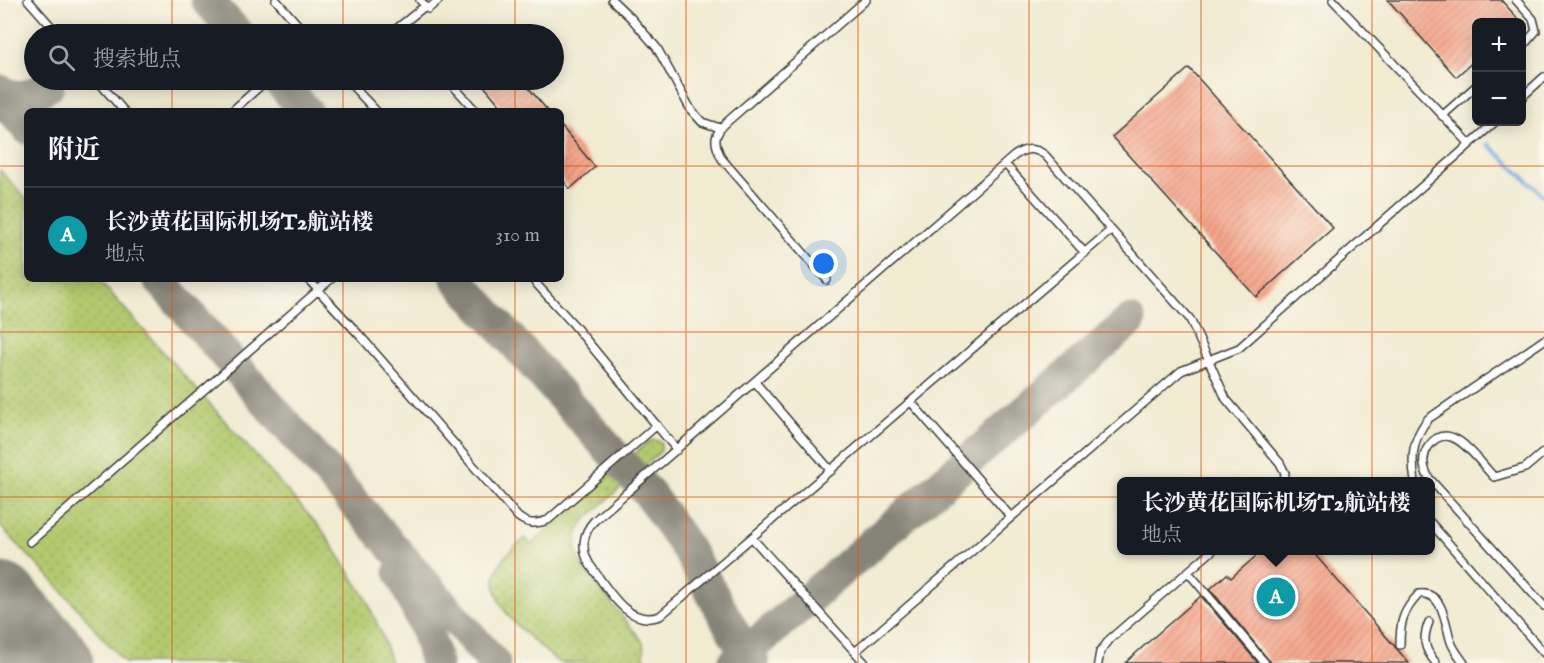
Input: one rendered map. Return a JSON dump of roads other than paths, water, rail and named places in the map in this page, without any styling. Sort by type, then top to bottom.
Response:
[{"type":"lane","points":[[28,0],[49,24]]},
{"type":"lane","points":[[276,0],[297,24]]},
{"type":"lane","points":[[401,24],[423,3],[428,9],[439,0]]},
{"type":"lane","points":[[612,0],[632,18],[657,48],[691,110],[702,122],[720,128]]},
{"type":"lane","points":[[827,280],[722,159],[716,146],[716,136],[720,128],[866,0]]},
{"type":"lane","points":[[1333,0],[1470,144]]},
{"type":"lane","points":[[1516,0],[1535,25],[1536,31],[1526,42]]},
{"type":"lane","points":[[1526,93],[1544,77]]},
{"type":"lane","points":[[106,90],[121,108]]},
{"type":"lane","points":[[235,108],[256,90]]},
{"type":"lane","points":[[356,90],[373,108]]},
{"type":"lane","points":[[457,90],[473,108]]},
{"type":"lane","points":[[1442,116],[1472,90]]},
{"type":"lane","points":[[855,652],[1181,371],[1239,348],[1490,126]]},
{"type":"lane","points":[[1111,230],[660,616],[644,620],[625,609],[585,557],[585,534],[594,521],[1022,151],[1037,150],[1045,155],[1190,319],[1227,399],[1280,463],[1285,477]]},
{"type":"lane","points":[[1005,164],[1085,253]]},
{"type":"lane","points":[[311,282],[524,522],[532,524],[548,520],[657,425]]},
{"type":"lane","points":[[30,542],[327,282]]},
{"type":"lane","points":[[535,282],[574,325],[677,450]]},
{"type":"lane","points":[[1414,477],[1412,461],[1419,431],[1428,419],[1544,340]]},
{"type":"lane","points":[[755,382],[831,471]]},
{"type":"lane","points":[[911,402],[1011,518]]},
{"type":"lane","points":[[1428,477],[1424,468],[1424,458],[1428,447],[1435,440],[1451,436],[1461,441],[1494,477],[1525,468],[1544,452]]},
{"type":"lane","points":[[1435,485],[1544,606]]},
{"type":"lane","points":[[1435,527],[1544,653]]},
{"type":"lane","points":[[752,538],[866,663]]},
{"type":"lane","points":[[1098,663],[1100,652],[1110,639],[1207,555]]},
{"type":"lane","points":[[1188,572],[1265,663]]},
{"type":"lane","points":[[1400,645],[1400,631],[1405,611],[1419,594],[1428,593],[1436,598],[1452,643],[1464,663]]},
{"type":"lane","points":[[1429,622],[1424,633],[1425,647],[1436,663]]},
{"type":"waterway","points":[[1488,144],[1544,196]]},
{"type":"place","name":"长沙黄花国际机场T2航站楼","points":[[1276,597]]}]
